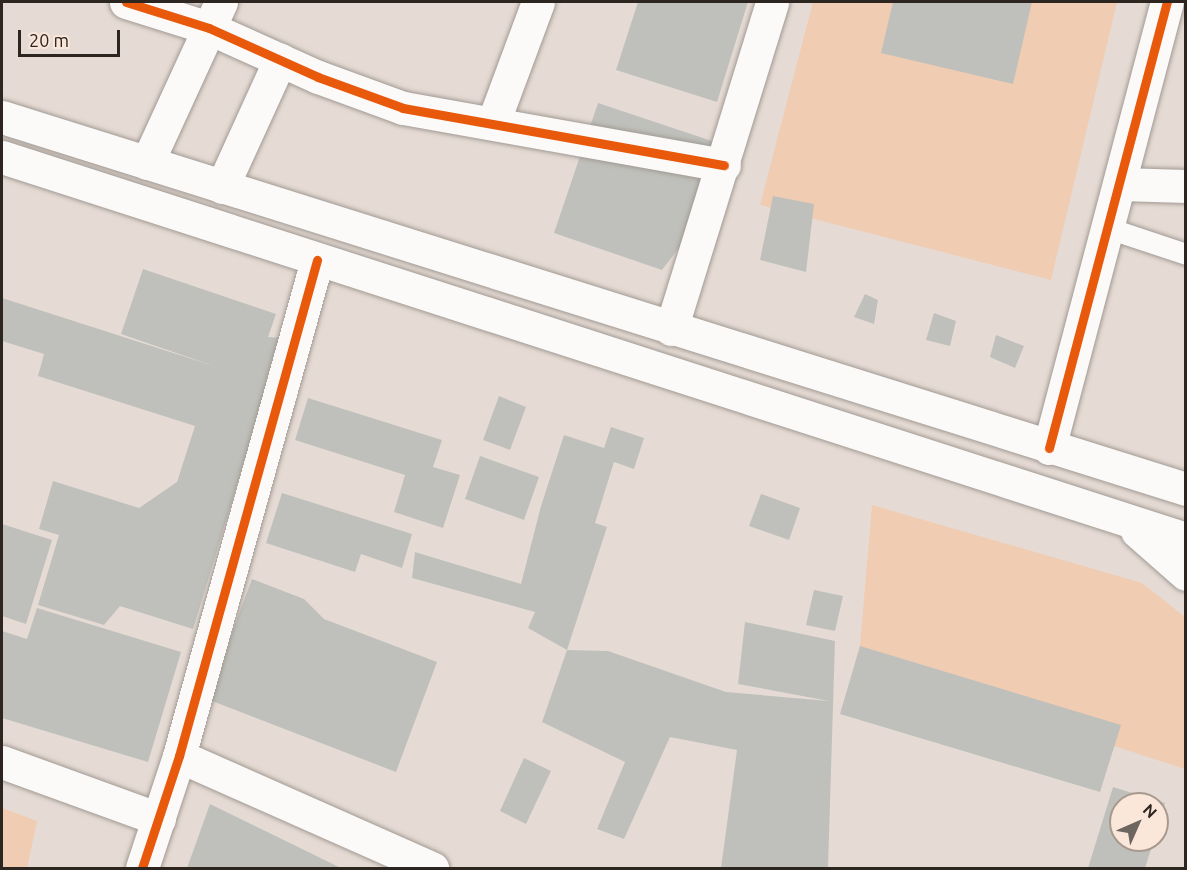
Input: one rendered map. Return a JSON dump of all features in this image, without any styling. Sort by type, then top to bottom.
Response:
[{"type":"street","points":[[126,2],[215,15],[280,60],[359,93],[403,108],[724,165]]},
{"type":"street","points":[[493,123],[538,2]]},
{"type":"street","points":[[671,329],[724,165],[772,2]]},
{"type":"street","points":[[1049,448],[1167,2]]},
{"type":"street","points":[[147,163],[215,15]]},
{"type":"street","points":[[222,187],[280,60]]},
{"type":"street","points":[[2,117],[1185,489]]},
{"type":"street","points":[[2,157],[1185,539]]},
{"type":"street","points":[[1120,184],[1185,186]]},
{"type":"street","points":[[142,868],[179,756],[317,260]]},
{"type":"street","points":[[1124,520],[1185,574]]},
{"type":"street","points":[[179,756],[432,868]]},
{"type":"street","points":[[2,762],[159,819]]},
{"type":"lane","points":[[1108,228],[1185,254]]},
{"type":"shaded area","points":[[813,2],[1117,2],[1051,280],[760,205]]},
{"type":"shaded area","points":[[872,505],[1142,583],[1185,617],[1185,769],[855,662],[860,646]]},
{"type":"shaded area","points":[[2,808],[37,821],[27,868],[2,868]]},
{"type":"building","points":[[638,2],[748,2],[717,102],[616,70]]},
{"type":"building","points":[[893,2],[1032,2],[1013,84],[881,53]]},
{"type":"building","points":[[598,103],[715,142],[681,245],[662,270],[554,233]]},
{"type":"building","points":[[773,196],[814,204],[806,272],[760,260]]},
{"type":"building","points":[[143,269],[276,314],[268,337],[282,338],[193,629],[120,606],[104,625],[38,605],[59,535],[39,529],[53,481],[139,508],[177,482],[195,426],[38,376],[44,354],[2,341],[2,298],[217,367],[121,334]]},
{"type":"building","points":[[865,294],[878,300],[874,324],[854,317]]},
{"type":"building","points":[[934,313],[956,321],[950,346],[926,340]]},
{"type":"building","points":[[996,335],[1024,346],[1015,368],[990,357]]},
{"type":"building","points":[[499,396],[526,407],[510,450],[483,440]]},
{"type":"building","points":[[308,398],[442,440],[433,467],[460,475],[443,528],[394,512],[405,475],[295,440]]},
{"type":"building","points":[[611,427],[644,438],[634,469],[614,462],[595,523],[607,527],[567,650],[528,628],[535,612],[412,578],[415,552],[521,584],[541,506],[564,435],[604,448]]},
{"type":"building","points":[[480,456],[539,477],[524,520],[465,499]]},
{"type":"building","points":[[282,493],[412,534],[402,568],[361,554],[355,572],[266,543]]},
{"type":"building","points":[[761,494],[800,508],[789,540],[749,526]]},
{"type":"building","points":[[2,524],[52,540],[26,624],[2,616]]},
{"type":"building","points":[[252,579],[304,599],[324,619],[437,662],[396,772],[207,699]]},
{"type":"building","points":[[814,590],[843,596],[835,631],[806,625]]},
{"type":"building","points":[[37,608],[181,652],[148,762],[2,718],[2,631],[27,639]]},
{"type":"building","points":[[745,622],[835,641],[828,868],[721,868],[737,750],[670,737],[624,839],[597,829],[625,762],[542,722],[567,650],[608,651],[726,692],[829,701],[738,684]]},
{"type":"building","points":[[860,646],[1121,725],[1100,792],[840,714]]},
{"type":"building","points":[[524,758],[551,771],[526,824],[500,811]]},
{"type":"building","points":[[1113,787],[1129,792],[1111,792]]},
{"type":"building","points":[[1109,800],[1109,852],[1150,852],[1145,868],[1088,868]]},
{"type":"building","points":[[210,804],[341,868],[187,868]]},
{"type":"cycle path","points":[[126,2],[209,28],[318,77],[403,108],[724,165]]},
{"type":"cycle path","points":[[1049,448],[1167,2]]},
{"type":"cycle path","points":[[142,868],[179,756],[317,260]]}]
